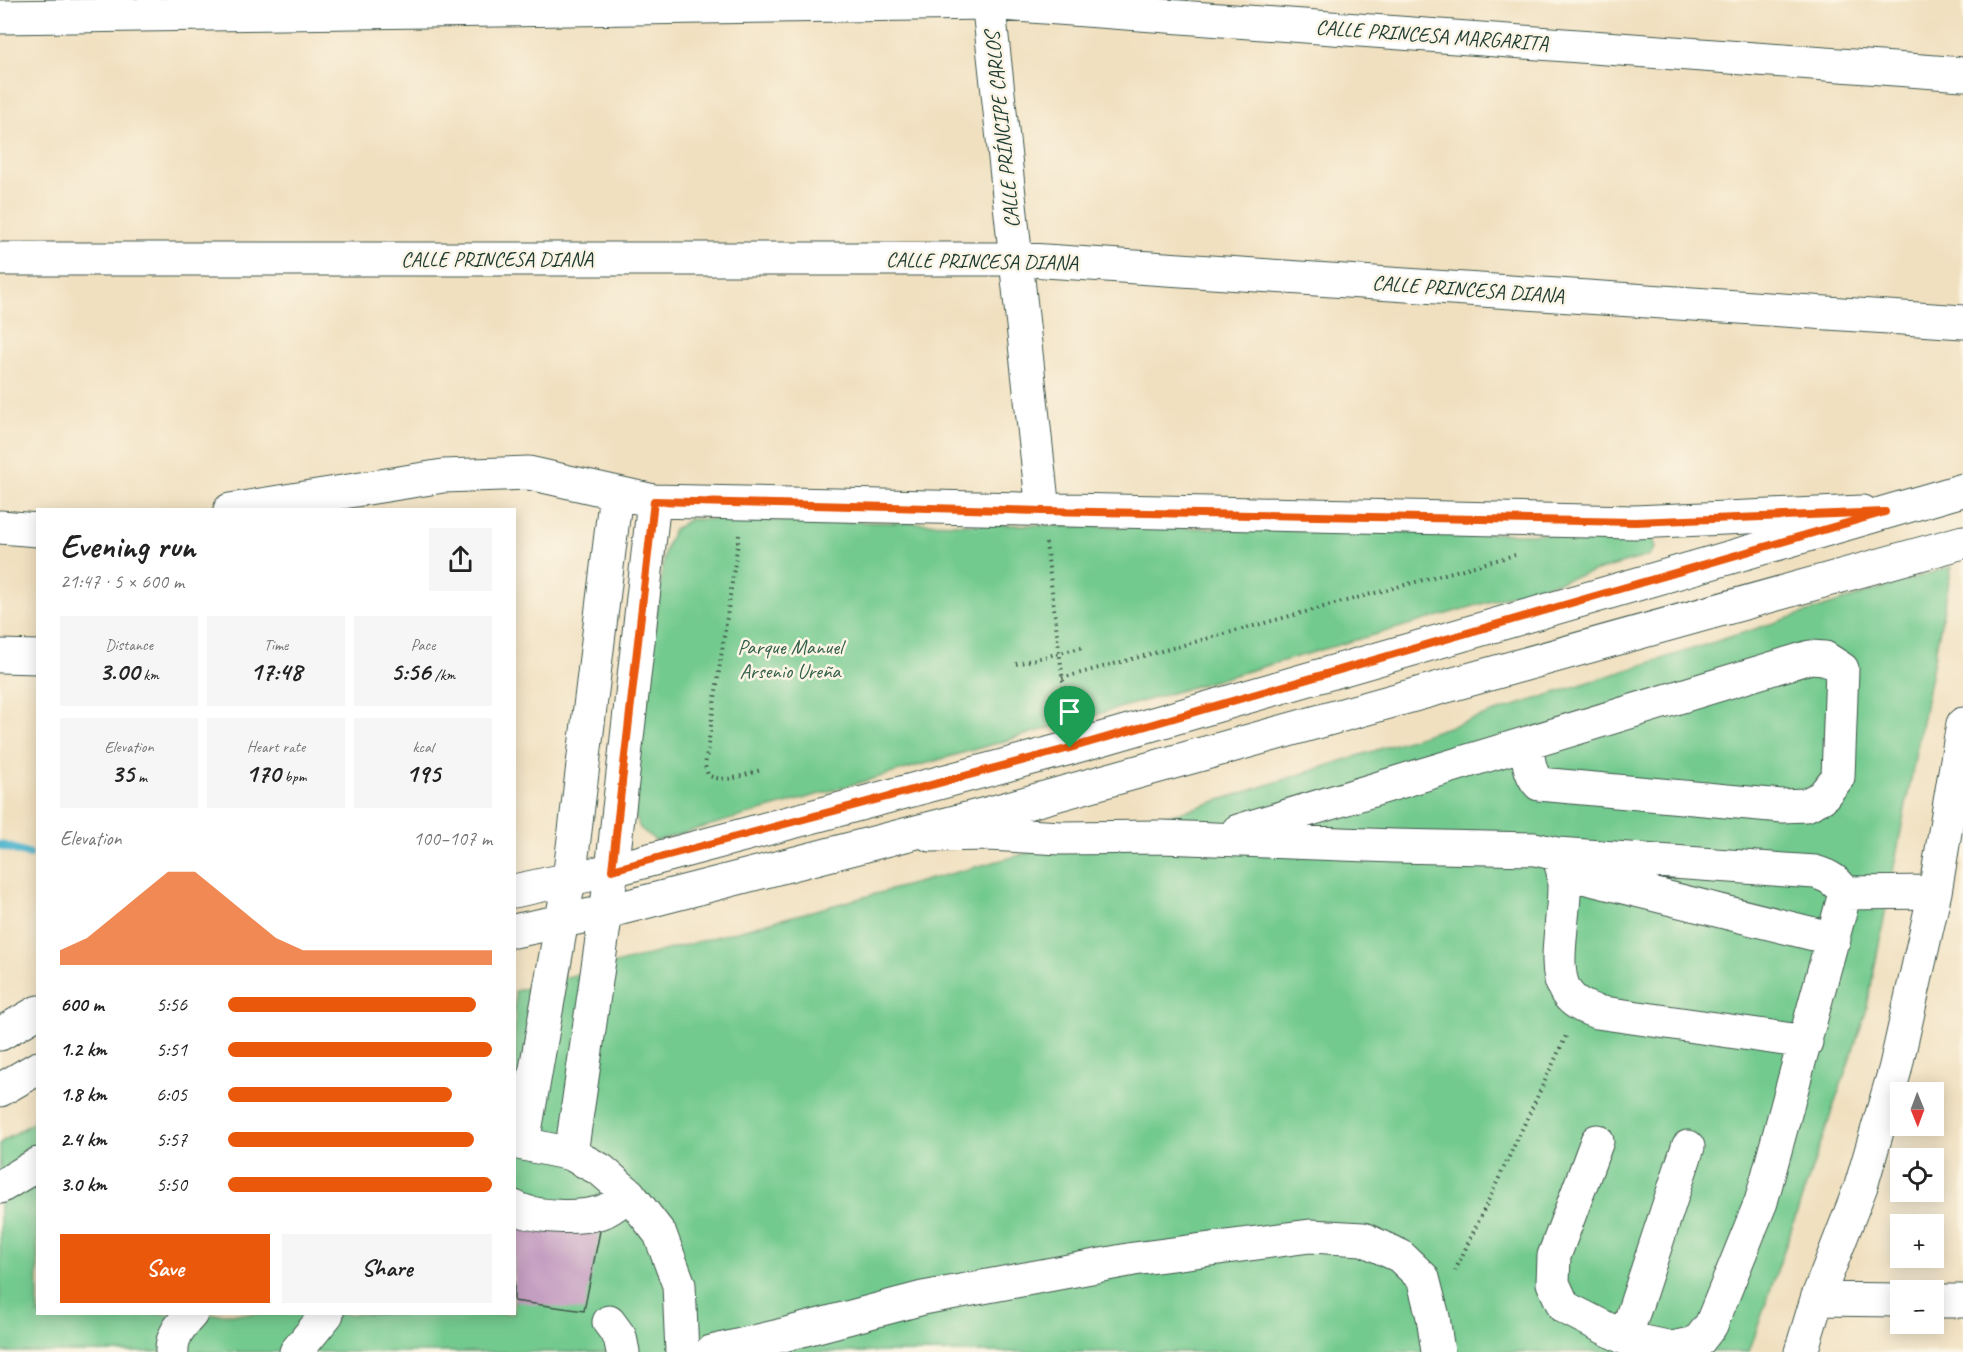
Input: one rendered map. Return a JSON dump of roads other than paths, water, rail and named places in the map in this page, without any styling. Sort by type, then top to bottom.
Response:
[{"type":"street","name":"CALLE PRINCESA MARGARITA","points":[[0,17],[988,2],[1963,74]]},
{"type":"street","name":"CALLE PRÍNCIPE CARLOS","points":[[988,2],[1043,511]]},
{"type":"street","name":"CALLE PRINCESA DIANA","points":[[0,260],[1015,259],[1963,322]]},
{"type":"street","points":[[242,508],[442,476],[529,473],[654,501],[1635,522],[1885,512]]},
{"type":"street","points":[[516,891],[612,870],[1070,748],[1963,489]]},
{"type":"street","points":[[616,493],[568,880],[519,1143],[571,1154],[601,1170],[629,1194],[660,1234],[679,1285],[682,1352]]},
{"type":"street","points":[[571,1154],[612,870],[654,501]]},
{"type":"street","points":[[0,527],[36,530]]},
{"type":"street","points":[[516,931],[606,912],[994,812],[1963,542]]},
{"type":"street","points":[[0,656],[36,657]]},
{"type":"street","points":[[1210,840],[1527,743],[1810,657],[1825,658],[1842,669],[1838,777],[1822,797],[1806,805],[1782,806],[1539,784],[1533,777],[1527,743]]},
{"type":"street","points":[[1801,1352],[1817,1299],[1862,1186],[1895,1070],[1935,892],[1963,724]]},
{"type":"street","points":[[904,835],[1162,837],[1535,849],[1560,863],[1834,939]]},
{"type":"street","points":[[1560,863],[1815,872],[1827,875],[1839,884],[1845,893],[1761,1202],[1711,1325],[1697,1343],[1672,1348],[1625,1338],[1564,1306],[1553,1283],[1554,1256],[1597,1141]]},
{"type":"street","points":[[1560,863],[1559,975],[1566,993],[1580,1006],[1597,1012],[1806,1042]]},
{"type":"street","points":[[1845,893],[1935,892]]},
{"type":"street","points":[[0,1034],[36,1013]]},
{"type":"street","points":[[0,1090],[36,1069]]},
{"type":"street","points":[[1625,1338],[1688,1147]]},
{"type":"street","points":[[0,1187],[36,1165]]},
{"type":"street","points":[[516,1208],[523,1212],[576,1216],[603,1212],[629,1194]]},
{"type":"street","points":[[711,1352],[923,1298],[1134,1259],[1310,1236],[1363,1239],[1400,1256],[1423,1278],[1433,1317],[1438,1352]]},
{"type":"street","points":[[1817,1299],[1890,1300]]},
{"type":"street","points":[[1944,1301],[1963,1301]]},
{"type":"street","points":[[172,1352],[172,1344],[178,1328],[190,1315]]},
{"type":"street","points":[[296,1352],[326,1315]]},
{"type":"street","points":[[609,1322],[620,1336],[623,1352]]},
{"type":"waterway","points":[[0,845],[29,854]]},
{"type":"park label","name":"Parque Manuel Arsenio Ureña","points":[[790,659]]}]
